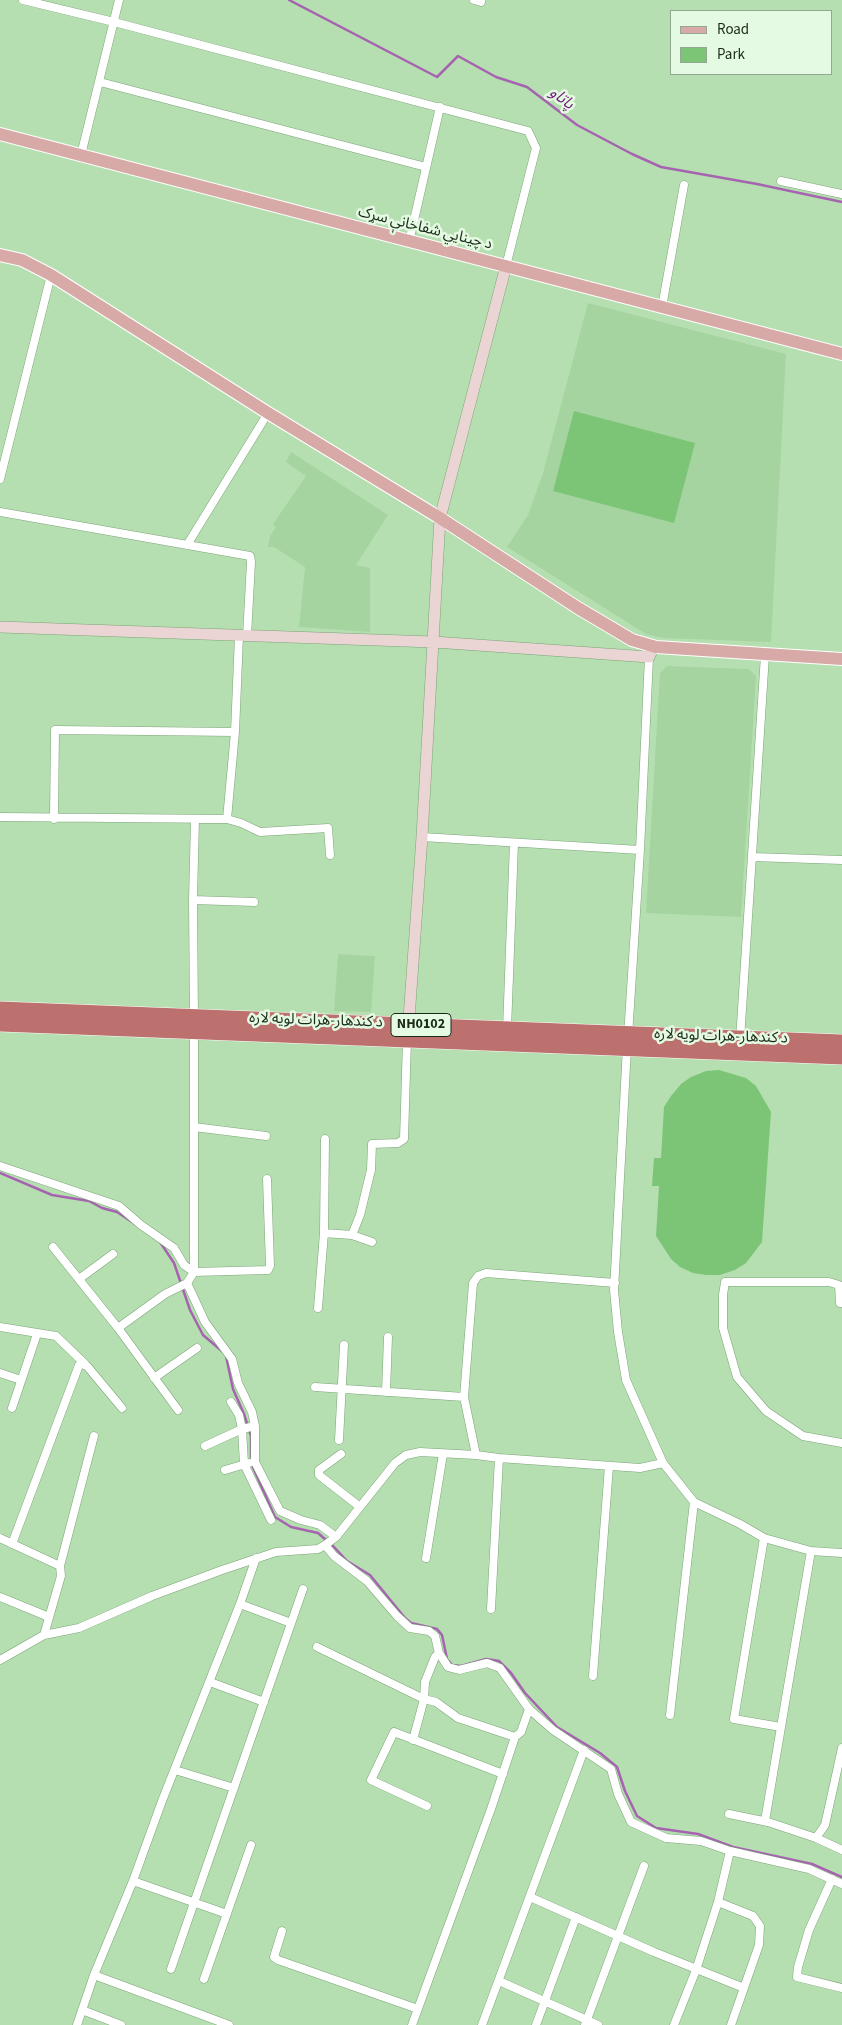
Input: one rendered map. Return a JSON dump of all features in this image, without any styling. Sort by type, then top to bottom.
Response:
[{"type":"highway","name":"د کندهار-هرات لويه لاره","points":[[0,1009],[194,1023],[628,1041],[740,1045],[842,1042]]},
{"type":"highway","name":"د کندهار-هرات لويه لاره","points":[[0,1024],[194,1023]]},
{"type":"highway","name":"د کندهار-هرات لويه لاره","points":[[408,1032],[507,1029],[628,1041]]},
{"type":"highway","name":"د کندهار-هرات لويه لاره","points":[[740,1045],[842,1057]]},
{"type":"main road","name":"د چينايي شفاخانې سړک","points":[[0,134],[842,354]]},
{"type":"main road","points":[[0,255],[22,260],[51,275],[268,414],[440,518],[651,652],[842,659]]},
{"type":"street","points":[[23,0],[114,22],[528,131],[536,148],[440,518],[422,838],[408,1032],[404,1139],[398,1143],[372,1144],[371,1170],[360,1215],[352,1235]]},
{"type":"street","points":[[81,154],[120,0]]},
{"type":"street","points":[[100,82],[426,167]]},
{"type":"street","points":[[409,242],[440,107]]},
{"type":"street","points":[[781,181],[842,194]]},
{"type":"street","points":[[662,307],[684,185]]},
{"type":"street","points":[[0,479],[51,275]]},
{"type":"street","points":[[187,545],[268,414]]},
{"type":"street","points":[[0,512],[250,556],[251,562],[227,819]]},
{"type":"street","points":[[0,627],[434,642],[651,652],[615,1283],[618,1332],[626,1380],[663,1463],[694,1502],[764,1538],[811,1551],[842,1553]]},
{"type":"street","points":[[740,1045],[765,655]]},
{"type":"street","points":[[54,819],[56,730],[235,732]]},
{"type":"street","points":[[0,817],[54,819],[227,819],[260,832],[328,828],[330,855]]},
{"type":"street","points":[[118,1328],[166,1294],[187,1283],[194,1272],[193,900],[195,820]]},
{"type":"street","points":[[422,838],[640,850]]},
{"type":"street","points":[[507,1029],[514,843]]},
{"type":"street","points":[[752,857],[842,860]]},
{"type":"street","points":[[193,900],[254,902]]},
{"type":"street","points":[[194,1127],[266,1136]]},
{"type":"street","points":[[318,1308],[324,1233],[325,1140]]},
{"type":"street","points":[[0,1166],[119,1206],[141,1225],[174,1248],[184,1265],[194,1272],[268,1270],[270,1266],[267,1179]]},
{"type":"street","points":[[324,1233],[352,1235],[372,1242]]},
{"type":"street","points":[[53,1247],[118,1328],[178,1410]]},
{"type":"street","points":[[79,1279],[113,1254]]},
{"type":"street","points":[[476,1455],[464,1397],[474,1283],[478,1276],[486,1273],[615,1283]]},
{"type":"street","points":[[842,1302],[840,1303],[839,1285],[829,1282],[726,1282],[723,1295],[723,1328],[737,1377],[766,1411],[803,1436],[842,1444]]},
{"type":"street","points":[[187,1283],[205,1322],[232,1359],[238,1383],[252,1412],[255,1426],[255,1462],[280,1511],[301,1520],[320,1525],[334,1538]]},
{"type":"street","points":[[0,1327],[56,1336],[85,1364],[122,1408]]},
{"type":"street","points":[[12,1408],[36,1337]]},
{"type":"street","points":[[386,1392],[388,1337]]},
{"type":"street","points":[[339,1440],[344,1345]]},
{"type":"street","points":[[154,1378],[197,1348]]},
{"type":"street","points":[[12,1544],[78,1364],[85,1364]]},
{"type":"street","points":[[0,1373],[21,1380]]},
{"type":"street","points":[[315,1387],[464,1397]]},
{"type":"street","points":[[231,1402],[239,1415],[242,1429],[244,1464],[271,1520]]},
{"type":"street","points":[[205,1446],[242,1429],[255,1426]]},
{"type":"street","points":[[44,1635],[61,1576],[60,1566],[94,1436]]},
{"type":"street","points":[[0,1660],[44,1635],[79,1628],[152,1596],[256,1558],[276,1552],[318,1548],[326,1545],[334,1538],[395,1463],[406,1455],[420,1452],[476,1455],[640,1468],[663,1463]]},
{"type":"street","points":[[341,1454],[319,1470],[319,1475],[360,1507]]},
{"type":"street","points":[[426,1558],[443,1454]]},
{"type":"street","points":[[491,1609],[499,1458]]},
{"type":"street","points":[[224,1470],[255,1462]]},
{"type":"street","points":[[593,1676],[609,1466]]},
{"type":"street","points":[[670,1715],[694,1502]]},
{"type":"street","points":[[0,1538],[60,1566]]},
{"type":"street","points":[[764,1538],[734,1719],[781,1727]]},
{"type":"street","points":[[326,1545],[334,1556],[367,1581],[410,1628],[429,1631],[435,1636],[439,1653],[448,1667],[459,1670],[487,1664],[500,1668],[529,1709],[553,1730],[611,1770],[618,1794],[632,1822],[666,1838],[701,1842],[730,1851],[809,1869],[842,1884]]},
{"type":"street","points":[[765,1821],[811,1551]]},
{"type":"street","points":[[78,2025],[94,1974],[133,1881],[256,1558]]},
{"type":"street","points":[[171,1968],[303,1590]]},
{"type":"street","points":[[0,1597],[49,1617]]},
{"type":"street","points":[[240,1604],[292,1623]]},
{"type":"street","points":[[317,1647],[424,1699],[436,1702],[458,1718],[514,1737]]},
{"type":"street","points":[[413,1740],[424,1699],[425,1682],[435,1657],[439,1653]]},
{"type":"street","points":[[210,1682],[264,1702]]},
{"type":"street","points":[[412,2025],[503,1774],[514,1737],[521,1732],[529,1709]]},
{"type":"street","points":[[427,1806],[371,1780],[393,1733],[503,1774]]},
{"type":"street","points":[[816,1838],[825,1825],[842,1748]]},
{"type":"street","points":[[482,2025],[584,1750]]},
{"type":"street","points":[[175,1770],[234,1788]]},
{"type":"street","points":[[730,1814],[765,1821],[816,1838],[842,1850]]},
{"type":"street","points":[[204,1979],[251,1845]]},
{"type":"street","points":[[674,2025],[696,1970],[718,1902],[730,1851]]},
{"type":"street","points":[[586,2022],[644,1866]]},
{"type":"street","points":[[832,1880],[809,1930],[798,1967],[797,1977],[842,1988]]},
{"type":"street","points":[[133,1881],[227,1914]]},
{"type":"street","points":[[530,1897],[696,1970],[744,1988]]},
{"type":"street","points":[[718,1902],[753,1916],[760,1926],[759,1945],[731,2025]]},
{"type":"street","points":[[536,2025],[576,1917]]},
{"type":"street","points":[[282,1931],[274,1957],[278,1960],[418,2009]]},
{"type":"street","points":[[94,1974],[229,2025]]},
{"type":"street","points":[[499,1981],[586,2022],[598,2025]]},
{"type":"street","points":[[82,2010],[121,2025]]},
{"type":"shaded area","points":[[588,303],[786,354],[771,642],[663,638],[646,634],[507,547],[528,515],[543,473]]},
{"type":"shaded area","points":[[291,452],[388,515],[356,565],[370,568],[370,632],[299,627],[305,567],[274,547],[268,547],[270,536],[276,527],[273,524],[306,476],[286,462]]},
{"type":"shaded area","points":[[667,666],[749,669],[756,676],[741,917],[646,913],[660,673]]},
{"type":"shaded area","points":[[338,954],[375,956],[371,1012],[334,1011]]},
{"type":"green space","points":[[574,411],[695,443],[674,523],[553,491]]},
{"type":"green space","points":[[719,1070],[746,1078],[756,1086],[771,1112],[762,1242],[746,1263],[735,1270],[720,1275],[706,1275],[693,1273],[680,1267],[671,1259],[656,1236],[659,1186],[652,1186],[654,1158],[661,1158],[664,1107],[681,1084],[691,1077],[706,1071]]},
{"type":"waterway","name":"پاتاو","points":[[289,0],[437,77],[458,56],[496,77],[527,87],[577,125],[661,167],[757,184],[842,202]]},
{"type":"waterway","points":[[0,1173],[52,1195],[89,1201],[102,1208],[117,1212],[135,1224]]},
{"type":"waterway","points":[[160,1242],[174,1263],[190,1310],[203,1335],[223,1352]]},
{"type":"waterway","points":[[226,1356],[233,1389],[251,1436],[251,1457]]},
{"type":"waterway","points":[[252,1465],[275,1517],[291,1527],[318,1533],[347,1561],[370,1575],[411,1623],[437,1629],[442,1635],[447,1659],[452,1665],[461,1666],[486,1659],[499,1661],[511,1673],[525,1693],[557,1727],[600,1753],[617,1767],[625,1791],[637,1816],[656,1828],[698,1834],[733,1847],[812,1864],[842,1877]]}]
